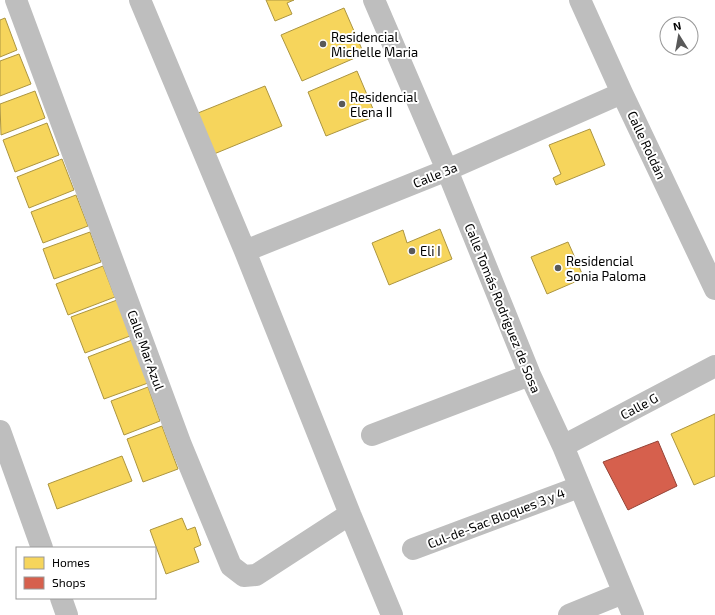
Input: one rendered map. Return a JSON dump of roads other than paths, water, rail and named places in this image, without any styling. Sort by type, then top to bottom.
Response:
[{"type":"street","name":"Calle Mar Azul","points":[[16,0],[181,445],[231,566],[244,576],[256,575],[350,514]]},
{"type":"street","points":[[140,0],[245,251],[392,615]]},
{"type":"street","name":"Calle Tomás Rodríguez de Sosa","points":[[374,0],[447,170],[530,375],[563,446],[632,615]]},
{"type":"street","name":"Calle Roldán","points":[[580,0],[622,93],[715,288]]},
{"type":"street","name":"Calle 3a","points":[[245,251],[447,170],[622,93]]},
{"type":"street","name":"Calle G","points":[[563,446],[715,366]]},
{"type":"street","points":[[372,435],[530,375]]},
{"type":"street","points":[[0,431],[42,547]]},
{"type":"street","name":"Cul-de-Sac Bloques 3 y 4","points":[[413,549],[579,487]]},
{"type":"street","points":[[570,615],[623,593]]},
{"type":"street","points":[[61,599],[67,615]]},
{"type":"place","name":"Residencial Michelle Maria","points":[[323,44]]},
{"type":"place","name":"Residencial Elena II","points":[[342,104]]},
{"type":"place","name":"Eli I","points":[[412,251]]},
{"type":"place","name":"Residencial Sonia Paloma","points":[[558,268]]}]
